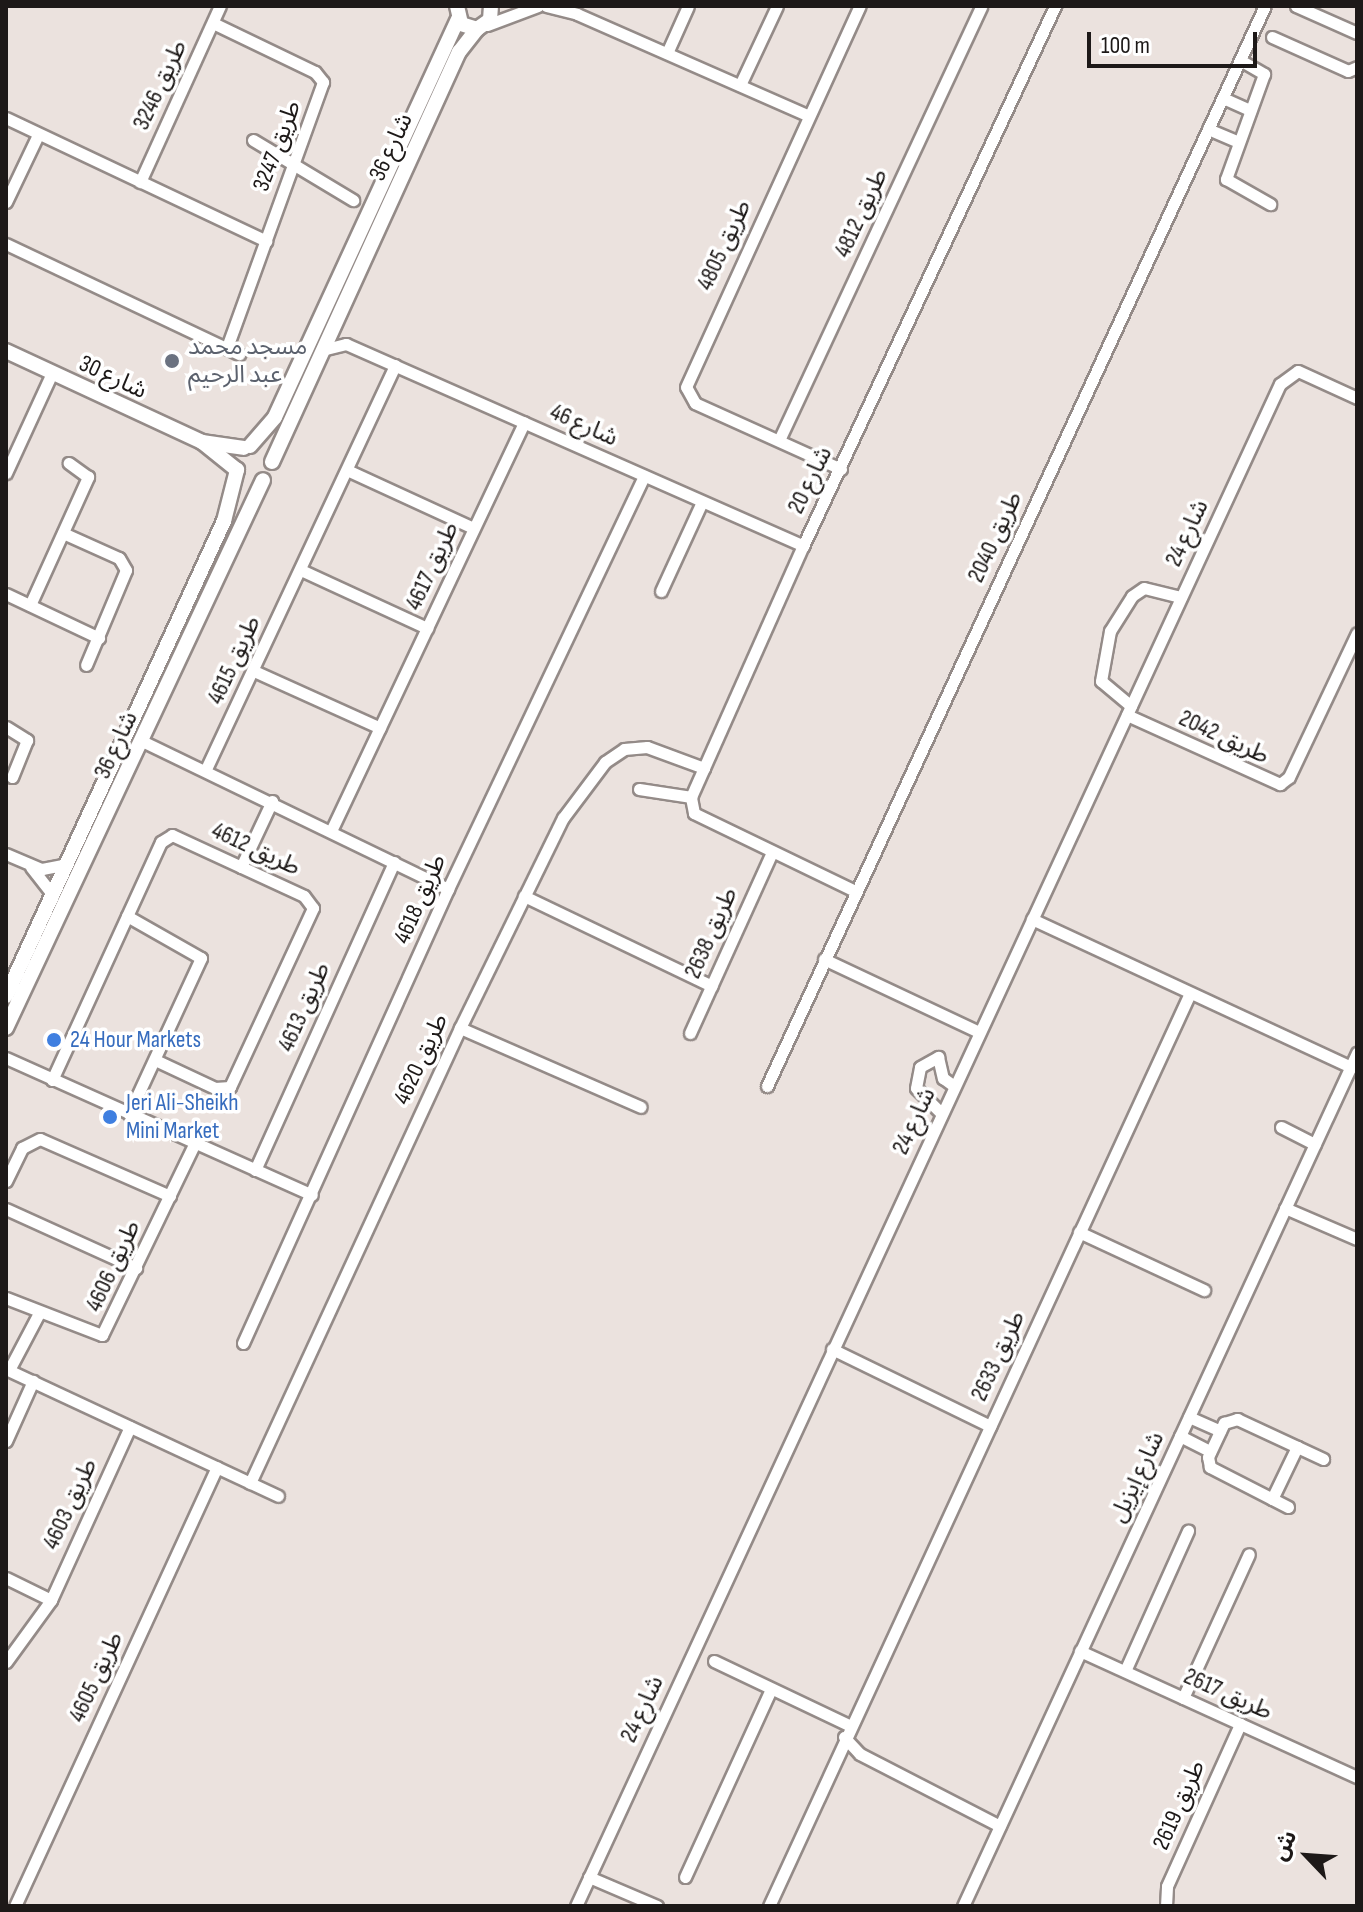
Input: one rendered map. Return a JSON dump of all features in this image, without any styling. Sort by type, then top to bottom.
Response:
[{"type":"street","name":"طريق 3246","points":[[140,182],[220,6]]},
{"type":"street","points":[[482,27],[491,6]]},
{"type":"street","points":[[482,27],[538,6]]},
{"type":"street","points":[[546,6],[561,7],[809,116]]},
{"type":"street","points":[[667,53],[688,6]]},
{"type":"street","points":[[740,85],[777,6]]},
{"type":"street","name":"طريق 4805","points":[[780,438],[695,403],[687,394],[687,378],[860,6]]},
{"type":"street","name":"طريق 4812","points":[[780,438],[981,6]]},
{"type":"street","name":"شارع 20","points":[[691,797],[803,546],[1055,6]]},
{"type":"street","name":"طريق 2040","points":[[767,1086],[1265,6]]},
{"type":"street","points":[[1296,6],[1357,33]]},
{"type":"street","points":[[456,11],[482,27]]},
{"type":"street","name":"شارع 36","points":[[247,447],[275,417],[456,11]]},
{"type":"street","name":"طريق 3247","points":[[213,23],[315,72],[323,82],[228,345]]},
{"type":"street","name":"شارع 36","points":[[272,462],[459,52],[482,27]]},
{"type":"street","points":[[1272,37],[1348,71],[1357,67]]},
{"type":"street","points":[[1240,60],[1265,70],[1226,179],[1270,204]]},
{"type":"street","points":[[1223,98],[1250,110]]},
{"type":"street","points":[[6,118],[266,241]]},
{"type":"street","points":[[1208,129],[1238,142]]},
{"type":"street","points":[[6,202],[38,135]]},
{"type":"street","points":[[253,140],[353,200]]},
{"type":"street","points":[[6,244],[228,345],[239,354]]},
{"type":"street","points":[[322,350],[346,344],[335,322]]},
{"type":"street","name":"شارع 46","points":[[346,344],[803,546]]},
{"type":"street","name":"شارع 30","points":[[6,351],[202,442],[237,470]]},
{"type":"street","name":"طريق 4615","points":[[206,769],[395,365]]},
{"type":"street","name":"شارع 24","points":[[576,1906],[1280,384],[1298,371],[1357,398]]},
{"type":"street","points":[[6,473],[52,373]]},
{"type":"street","name":"طريق 4617","points":[[331,831],[524,422]]},
{"type":"street","points":[[780,438],[841,469]]},
{"type":"street","name":"شارع 30","points":[[202,442],[247,447]]},
{"type":"street","points":[[247,447],[263,448],[272,462],[263,480],[247,481],[237,470],[237,458],[247,447]]},
{"type":"street","points":[[30,605],[89,476],[69,463]]},
{"type":"street","name":"شارع 36","points":[[6,996],[224,521],[237,470]]},
{"type":"street","points":[[347,470],[473,528]]},
{"type":"street","name":"طريق 4618","points":[[243,1343],[448,889],[644,476]]},
{"type":"street","name":"شارع 36","points":[[6,1028],[263,480]]},
{"type":"street","points":[[661,591],[702,502]]},
{"type":"street","points":[[63,533],[119,558],[126,570],[86,665]]},
{"type":"street","points":[[301,570],[427,628]]},
{"type":"street","points":[[1129,711],[1101,681],[1110,631],[1132,596],[1144,588],[1181,597]]},
{"type":"street","points":[[6,594],[99,638]]},
{"type":"street","name":"طريق 2042","points":[[1129,711],[1280,784],[1289,777],[1357,633]]},
{"type":"street","points":[[254,671],[380,728]]},
{"type":"street","points":[[6,727],[27,740],[12,777]]},
{"type":"street","points":[[142,741],[206,769],[448,889]]},
{"type":"street","name":"طريق 4620","points":[[250,1483],[460,1028],[563,818],[614,755],[647,747],[704,768]]},
{"type":"street","points":[[639,789],[691,797],[694,813],[855,891]]},
{"type":"street","points":[[241,867],[272,801]]},
{"type":"street","name":"طريق 4612","points":[[52,1080],[167,836],[308,899],[312,913],[230,1087],[215,1088],[155,1060]]},
{"type":"street","name":"طريق 2638","points":[[690,1033],[772,852]]},
{"type":"street","points":[[6,854],[44,877],[53,895]]},
{"type":"street","name":"طريق 4613","points":[[255,1170],[394,862]]},
{"type":"street","points":[[27,865],[47,869],[67,864]]},
{"type":"street","points":[[524,896],[712,986]]},
{"type":"street","points":[[127,916],[201,958],[129,1114]]},
{"type":"street","points":[[1032,919],[1351,1067]]},
{"type":"street","points":[[824,959],[979,1032]]},
{"type":"street","name":"طريق 2633","points":[[769,1906],[846,1731],[1190,993]]},
{"type":"street","points":[[460,1028],[641,1107]]},
{"type":"street","name":"شارع إيزيل","points":[[963,1906],[1357,1053]]},
{"type":"street","points":[[941,1113],[918,1094],[920,1067],[938,1057],[943,1078],[954,1086]]},
{"type":"street","points":[[6,1058],[312,1195]]},
{"type":"street","points":[[1281,1127],[1315,1144]]},
{"type":"street","points":[[6,1181],[22,1148],[40,1139],[170,1196]]},
{"type":"street","name":"طريق 4606","points":[[6,1298],[102,1335],[195,1143]]},
{"type":"street","points":[[1285,1208],[1357,1239]]},
{"type":"street","points":[[6,1209],[136,1268]]},
{"type":"street","points":[[1079,1232],[1204,1290]]},
{"type":"street","points":[[39,1313],[8,1369],[278,1496]]},
{"type":"street","points":[[832,1349],[990,1426]]},
{"type":"street","points":[[6,1441],[33,1381]]},
{"type":"street","points":[[1189,1417],[1220,1431]]},
{"type":"street","points":[[1288,1507],[1210,1467],[1210,1451],[1220,1431],[1233,1418],[1323,1459]]},
{"type":"street","name":"طريق 4603","points":[[6,1662],[51,1600],[130,1427]]},
{"type":"street","points":[[1180,1436],[1210,1451]]},
{"type":"street","points":[[1272,1499],[1297,1447]]},
{"type":"street","name":"طريق 4605","points":[[15,1906],[217,1467]]},
{"type":"street","points":[[1125,1671],[1188,1531]]},
{"type":"street","points":[[1183,1698],[1249,1554]]},
{"type":"street","points":[[6,1578],[51,1600]]},
{"type":"street","name":"طريق 2617","points":[[1080,1651],[1357,1777]]},
{"type":"street","points":[[714,1661],[846,1731],[860,1754],[1000,1826]]},
{"type":"street","points":[[685,1877],[771,1689]]},
{"type":"street","name":"طريق 2619","points":[[1166,1906],[1167,1886],[1240,1724]]},
{"type":"street","points":[[589,1877],[657,1906]]},
{"type":"place","name":"مسجد محمد عبد الرحيم","points":[[172,361]]},
{"type":"place","name":"24 Hour Markets","points":[[54,1040]]},
{"type":"place","name":"Jeri Ali-Sheikh Mini Market","points":[[110,1117]]}]
